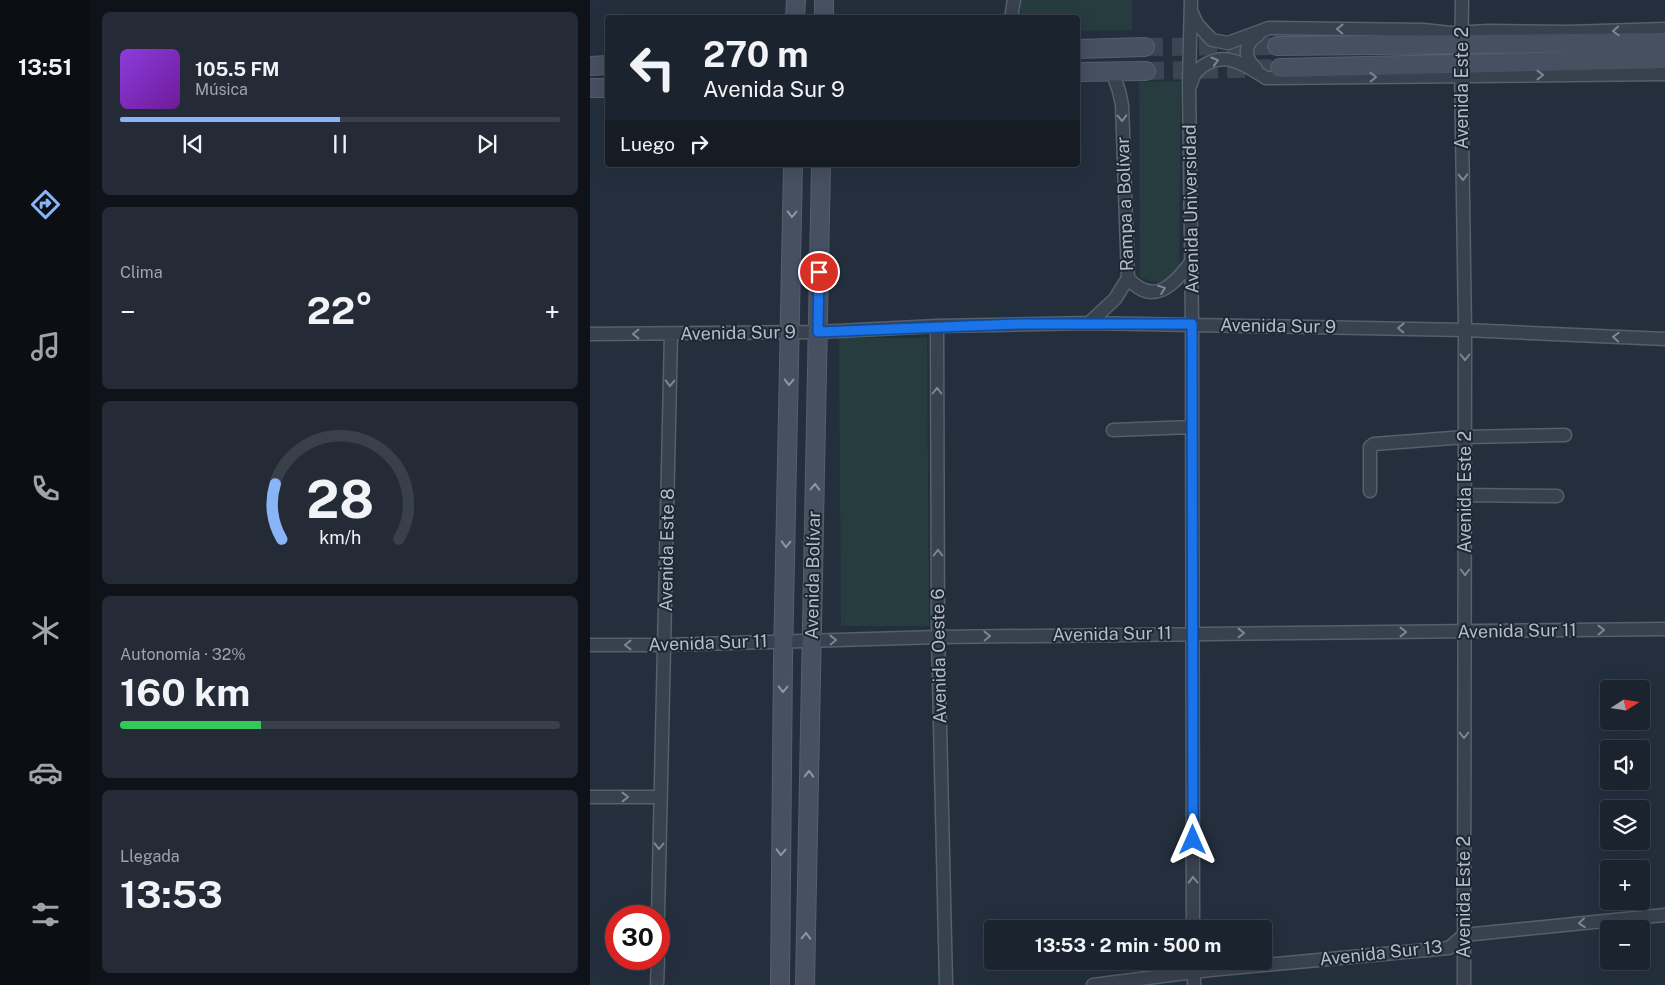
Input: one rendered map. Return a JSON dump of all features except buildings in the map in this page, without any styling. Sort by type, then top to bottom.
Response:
[{"type":"main road","points":[[796,0],[796,15]]},
{"type":"main road","points":[[824,0],[824,15]]},
{"type":"main road","points":[[1277,46],[1493,38],[1665,42]]},
{"type":"main road","points":[[1080,49],[1145,47]]},
{"type":"main road","points":[[1273,73],[1495,69],[1665,60]]},
{"type":"main road","points":[[590,66],[605,65]]},
{"type":"main road","points":[[1080,72],[1146,71]]},
{"type":"main road","points":[[590,88],[605,88]]},
{"type":"main road","name":"Avenida Bolívar","points":[[780,985],[793,167]]},
{"type":"main road","name":"Avenida Bolívar","points":[[806,985],[822,167]]},
{"type":"street","points":[[1012,15],[1014,0]]},
{"type":"street","name":"Avenida Este 2","points":[[1462,0],[1461,70],[1466,330],[1464,985]]},
{"type":"street","points":[[1191,6],[1204,32],[1212,40],[1228,43],[1269,28],[1423,30],[1461,39]]},
{"type":"street","name":"Avenida Universidad","points":[[1191,6],[1189,97],[1192,324],[1194,920]]},
{"type":"street","points":[[1269,28],[1252,39],[1246,51],[1246,56],[1249,61],[1273,73]]},
{"type":"street","points":[[1493,38],[1568,32],[1665,29]]},
{"type":"street","points":[[1189,97],[1192,77],[1199,69],[1221,59],[1236,61],[1273,73],[1423,76],[1461,70]]},
{"type":"street","points":[[1495,69],[1665,74]]},
{"type":"street","name":"Rampa a Bolívar","points":[[1090,323],[1116,299],[1128,278],[1122,105],[1112,71]]},
{"type":"street","points":[[1128,278],[1134,286],[1142,290],[1160,292],[1175,283],[1191,262]]},
{"type":"street","name":"Avenida Sur 9","points":[[590,334],[790,333],[937,326],[1090,323],[1466,330],[1665,339]]},
{"type":"street","name":"Avenida Oeste 6","points":[[937,326],[938,637],[946,985]]},
{"type":"street","name":"Avenida Este 8","points":[[658,905],[671,334]]},
{"type":"street","points":[[1113,430],[1192,426]]},
{"type":"street","points":[[1370,491],[1370,447],[1374,444],[1465,437],[1565,434]]},
{"type":"street","points":[[1465,495],[1557,496]]},
{"type":"street","name":"Avenida Sur 11","points":[[590,645],[1192,633],[1665,629]]},
{"type":"street","points":[[590,797],[660,797]]},
{"type":"street","name":"Avenida Sur 13","points":[[1272,960],[1449,948],[1464,935],[1665,915]]},
{"type":"street","points":[[657,985],[658,970]]},
{"type":"street","name":"Avenida Sur 13","points":[[1093,985],[1173,970]]},
{"type":"street","points":[[1194,970],[1194,985]]},
{"type":"green space","points":[[1021,0],[1132,0],[1132,30],[1080,31],[1080,15],[1021,15]]},
{"type":"green space","points":[[1181,81],[1179,272],[1166,281],[1156,282],[1140,277],[1139,82]]},
{"type":"green space","points":[[839,338],[927,338],[929,626],[841,626]]},
{"type":"tunnel","points":[[1145,47],[1277,46]]},
{"type":"tunnel","points":[[1146,71],[1280,68]]},
{"type":"route","points":[[819,272],[818,332],[1018,324],[1192,324],[1193,840]]}]
